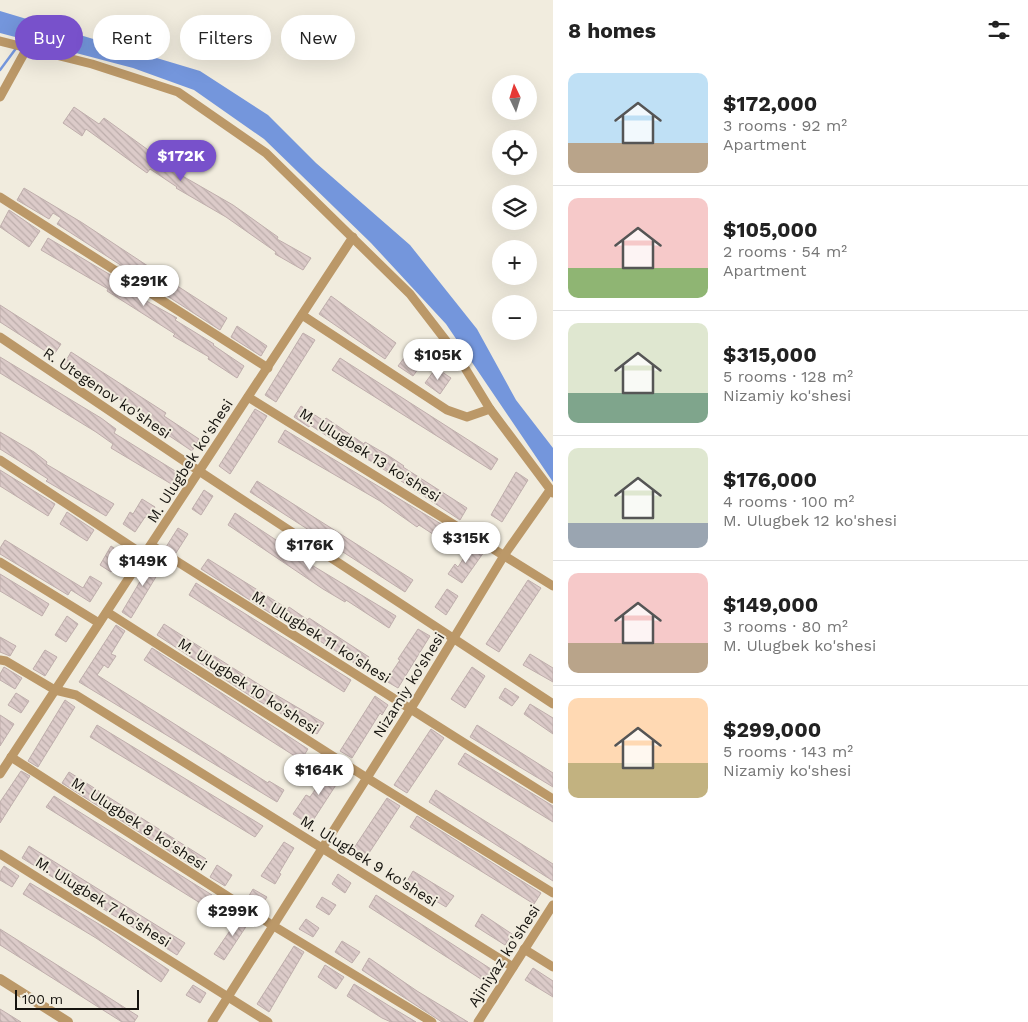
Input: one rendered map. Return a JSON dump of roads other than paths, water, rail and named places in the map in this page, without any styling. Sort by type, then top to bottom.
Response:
[{"type":"street","points":[[0,41],[15,45]]},
{"type":"street","points":[[0,97],[20,60]]},
{"type":"street","points":[[76,60],[178,92],[266,154],[410,294],[457,355],[490,409],[552,491]]},
{"type":"street","points":[[0,197],[268,368]]},
{"type":"street","name":"M. Ulugbek ko'shesi","points":[[0,774],[353,237]]},
{"type":"street","points":[[302,315],[447,410],[467,417],[490,409]]},
{"type":"street","name":"R. Utegenov ko'shesi","points":[[0,337],[199,471],[553,704]]},
{"type":"street","name":"M. Ulugbek 13 ko'shesi","points":[[248,397],[505,554],[553,586]]},
{"type":"street","points":[[0,460],[144,555]]},
{"type":"street","name":"Nizamiy ko'shesi","points":[[212,1022],[410,710],[505,554],[552,491]]},
{"type":"street","name":"M. Ulugbek 11 ko'shesi","points":[[151,545],[553,799]]},
{"type":"street","points":[[0,562],[99,623]]},
{"type":"street","name":"M. Ulugbek 10 ko'shesi","points":[[108,612],[367,778],[553,893]]},
{"type":"street","name":"M. Ulugbek 9 ko'shesi","points":[[0,660],[6,661],[55,690],[76,695],[513,967]]},
{"type":"street","name":"M. Ulugbek 8 ko'shesi","points":[[11,758],[272,925],[432,1022]]},
{"type":"street","name":"M. Ulugbek 7 ko'shesi","points":[[0,854],[268,1022]]},
{"type":"street","name":"Ajiniyaz ko'shesi","points":[[478,1022],[553,905]]},
{"type":"street","points":[[524,949],[553,967]]},
{"type":"street","points":[[0,979],[68,1022]]},
{"type":"water","points":[[0,11],[15,16],[15,37],[0,33]]},
{"type":"water","points":[[83,36],[93,39],[93,57],[83,55]]},
{"type":"water","points":[[103,60],[163,60],[200,71],[268,115],[316,163],[410,245],[477,329],[516,400],[553,448],[553,482],[446,324],[371,243],[264,139],[194,90],[133,68]]},
{"type":"waterway","points":[[0,70],[15,50]]}]
